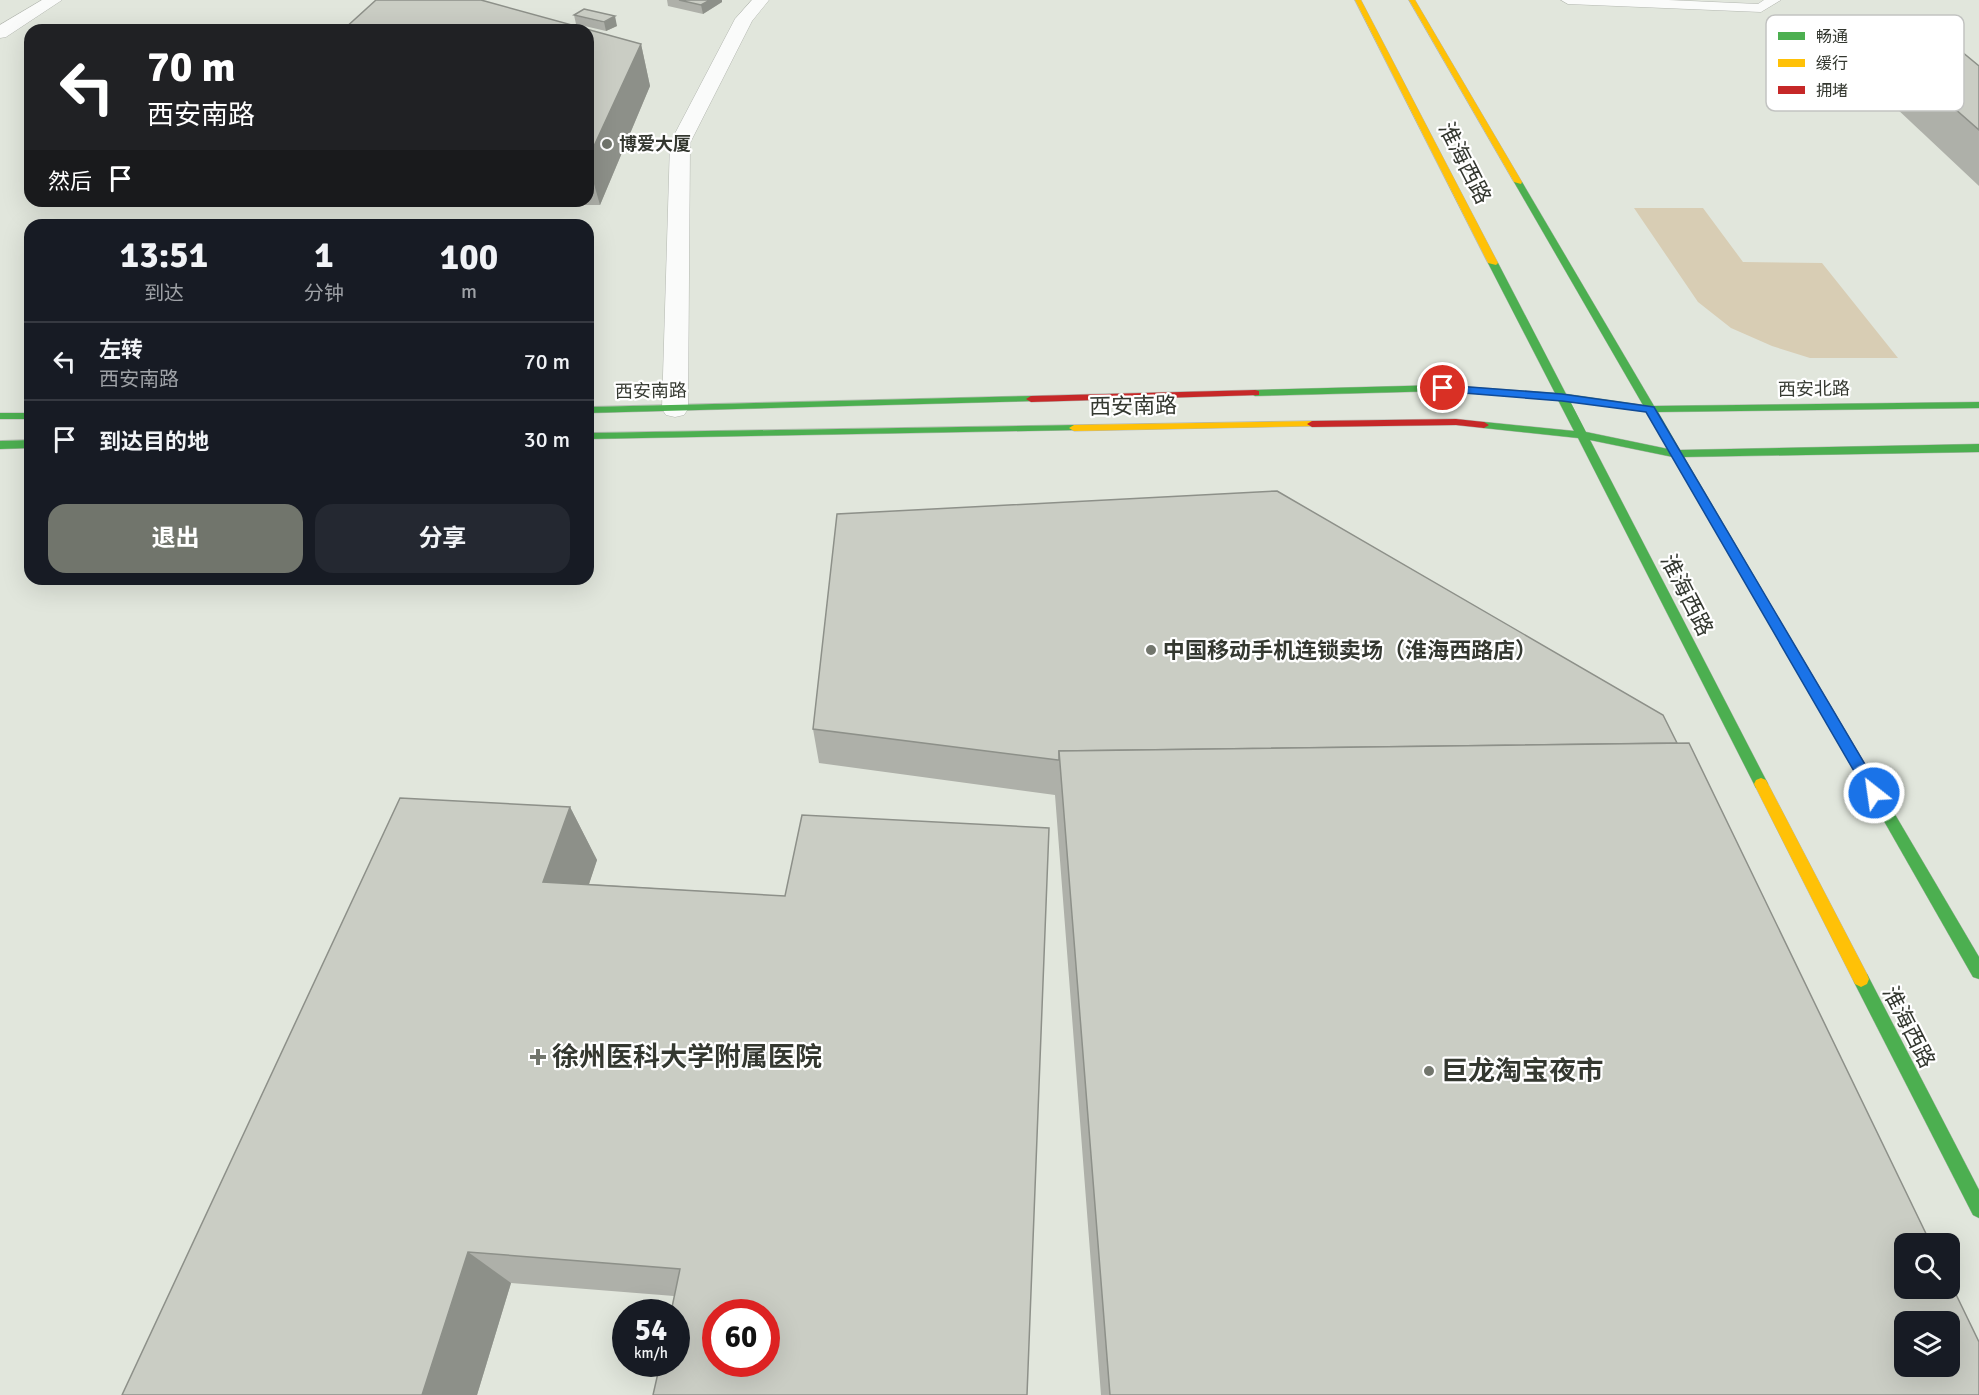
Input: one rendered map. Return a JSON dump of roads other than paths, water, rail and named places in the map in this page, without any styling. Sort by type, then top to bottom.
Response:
[{"type":"main road","name":"淮海西路","points":[[1358,0],[1979,1209]]},
{"type":"main road","name":"淮海西路","points":[[1412,0],[1979,972]]},
{"type":"main road","name":"西安南路","points":[[594,410],[1443,388],[1562,397],[1650,409]]},
{"type":"main road","name":"西安北路","points":[[1650,409],[1979,405]]},
{"type":"main road","points":[[0,416],[24,416]]},
{"type":"main road","name":"西安南路","points":[[594,436],[1456,422],[1581,435],[1677,454]]},
{"type":"main road","points":[[0,445],[24,444]]},
{"type":"main road","points":[[1677,454],[1979,448]]},
{"type":"street","points":[[0,33],[54,0]]},
{"type":"street","points":[[675,409],[680,143],[744,20],[761,0]]},
{"type":"lane","points":[[1568,0],[1761,8],[1774,0]]},
{"type":"place","name":"博爱大厦","points":[[607,144]]},
{"type":"place","name":"中国移动手机连锁卖场（淮海西路店）","points":[[1151,650]]},
{"type":"place","name":"徐州医科大学附属医院","points":[[538,1057]]},
{"type":"place","name":"巨龙淘宝夜市","points":[[1429,1071]]}]
